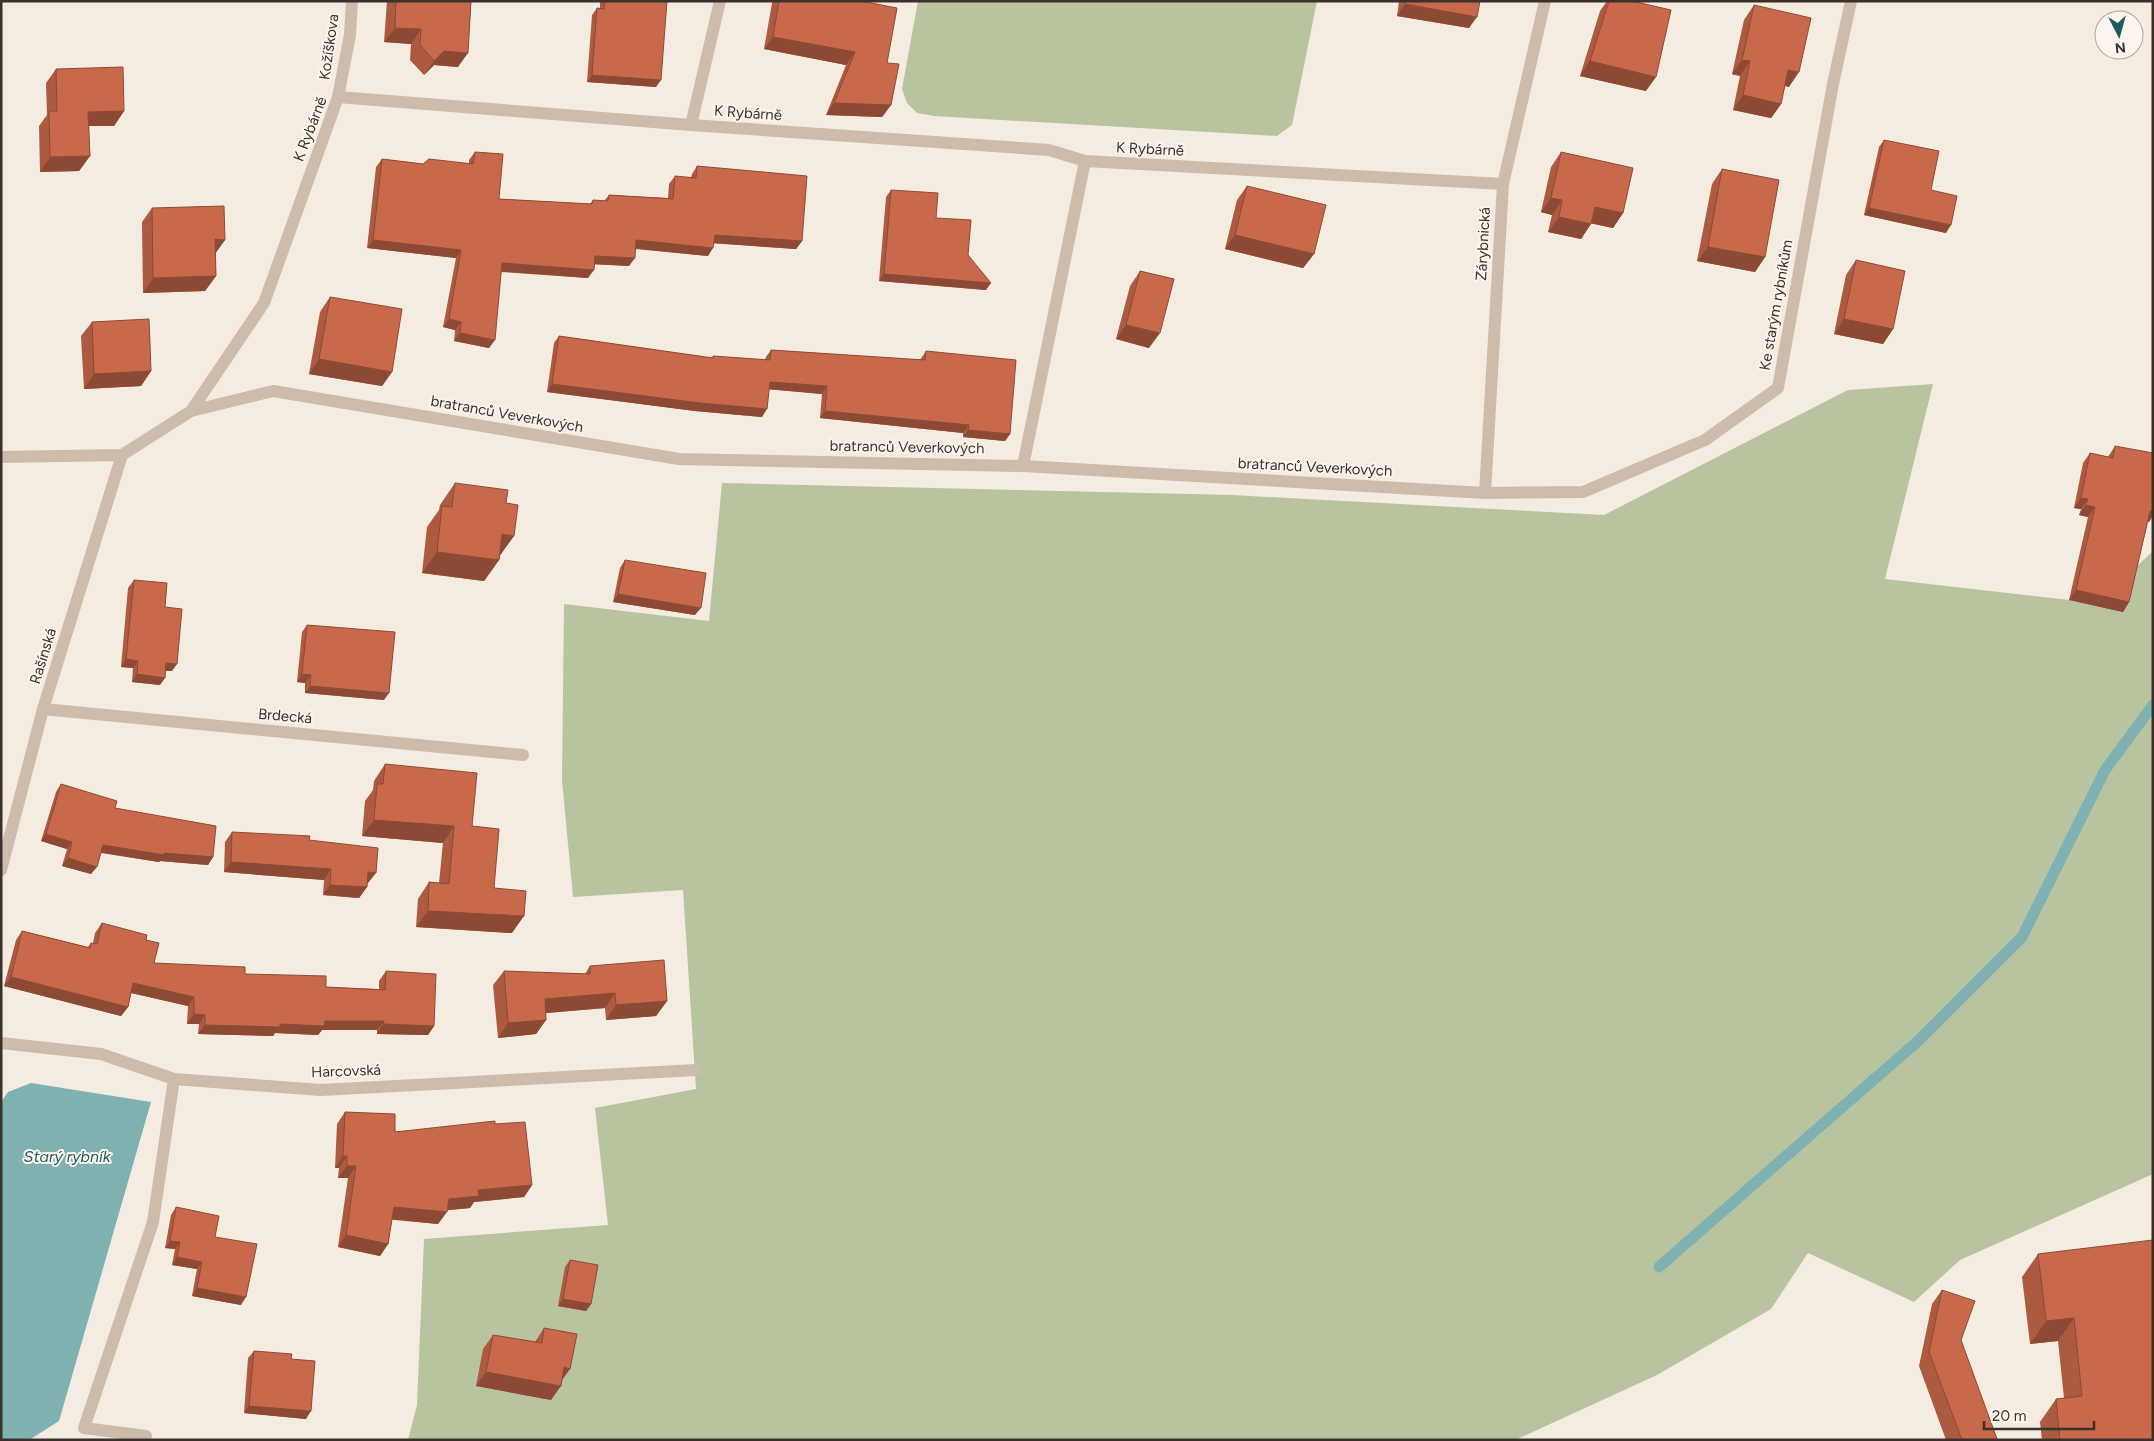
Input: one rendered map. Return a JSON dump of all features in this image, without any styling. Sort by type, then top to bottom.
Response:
[{"type":"street","name":"Kožíškova","points":[[338,96],[350,35],[352,1]]},
{"type":"street","points":[[691,125],[720,1]]},
{"type":"street","name":"Zárybnická","points":[[1484,493],[1503,184],[1545,1]]},
{"type":"street","name":"Ke starým rybníkům","points":[[1484,493],[1583,492],[1706,440],[1778,388],[1831,94],[1851,1]]},
{"type":"street","name":"K Rybárně","points":[[191,411],[264,303],[338,96],[691,125],[1049,150],[1085,161],[1503,184]]},
{"type":"street","points":[[1023,466],[1085,161]]},
{"type":"street","name":"bratranců Veverkových","points":[[122,455],[191,411],[273,391],[679,459],[1023,466],[1484,493]]},
{"type":"street","points":[[1,457],[122,455]]},
{"type":"street","name":"Rašínská","points":[[1,870],[44,709],[122,455]]},
{"type":"street","name":"Brdecká","points":[[44,709],[523,755]]},
{"type":"street","name":"Harcovská","points":[[1,1042],[101,1054],[174,1079],[321,1090],[696,1070]]},
{"type":"street","points":[[146,1436],[84,1428],[153,1222],[174,1079]]},
{"type":"green space","points":[[918,1],[1317,1],[1292,125],[1277,136],[934,116],[917,113],[907,103],[902,89]]},
{"type":"green space","points":[[1933,384],[1885,579],[2069,600],[2122,611],[2132,571],[2153,551],[2153,1174],[1960,1260],[1914,1302],[1808,1253],[1771,1309],[1657,1375],[1515,1440],[408,1440],[417,1405],[424,1239],[608,1225],[595,1108],[696,1089],[683,890],[573,897],[562,780],[564,604],[709,621],[722,483],[1232,495],[1604,515],[1848,390]]},
{"type":"water","name":"Starý rybník","points":[[31,1083],[151,1102],[59,1421],[29,1440],[1,1440],[1,1102],[8,1092]]},
{"type":"building","points":[[396,1],[471,1],[468,53],[444,51],[434,61],[420,45],[421,29],[395,28]]},
{"type":"building","points":[[605,1],[667,1],[661,80],[592,75],[597,8],[604,9]]},
{"type":"building","points":[[779,1],[861,1],[897,8],[887,63],[899,64],[891,105],[834,103],[855,52],[773,37]]},
{"type":"building","points":[[1405,1],[1480,1],[1477,17],[1405,4]]},
{"type":"building","points":[[1609,1],[1632,1],[1671,10],[1656,77],[1590,61]]},
{"type":"building","points":[[1754,5],[1811,18],[1799,72],[1788,70],[1781,104],[1743,95],[1750,61],[1742,60]]},
{"type":"building","points":[[123,67],[124,111],[88,112],[90,156],[50,157],[49,111],[57,111],[56,69]]},
{"type":"building","points":[[1884,140],[1939,151],[1931,190],[1957,196],[1951,225],[1869,208]]},
{"type":"building","points":[[475,152],[503,154],[499,199],[592,204],[593,200],[608,201],[609,195],[673,199],[675,176],[696,178],[697,166],[807,176],[802,241],[715,235],[713,248],[636,240],[635,258],[595,256],[594,270],[502,263],[495,340],[460,333],[461,322],[449,319],[461,250],[373,240],[382,159],[423,164],[429,159],[473,164]]},
{"type":"building","points":[[1561,152],[1633,168],[1623,213],[1595,207],[1591,224],[1559,217],[1562,200],[1551,198]]},
{"type":"building","points":[[1722,169],[1779,180],[1765,257],[1708,247]]},
{"type":"building","points":[[1247,186],[1326,205],[1314,254],[1235,235]]},
{"type":"building","points":[[891,190],[938,193],[936,218],[971,220],[968,255],[991,283],[884,274]]},
{"type":"building","points":[[224,206],[225,240],[215,239],[216,276],[153,278],[152,208]]},
{"type":"building","points":[[1856,260],[1905,271],[1893,329],[1844,319]]},
{"type":"building","points":[[1140,271],[1174,279],[1160,333],[1126,325]]},
{"type":"building","points":[[330,297],[402,309],[392,372],[319,359]]},
{"type":"building","points":[[149,319],[151,371],[94,374],[92,322]]},
{"type":"building","points":[[559,336],[713,358],[713,356],[770,360],[771,350],[925,360],[926,351],[1016,360],[1010,434],[968,430],[969,425],[825,411],[827,386],[770,382],[767,409],[700,403],[552,384]]},
{"type":"building","points":[[2115,446],[2153,453],[2153,511],[2150,511],[2129,602],[2076,590],[2095,507],[2086,505],[2088,499],[2081,498],[2090,453],[2113,458]]},
{"type":"building","points":[[455,483],[508,490],[506,503],[518,505],[514,536],[502,534],[499,560],[437,552],[442,506],[452,507]]},
{"type":"building","points":[[625,560],[706,573],[701,608],[618,594]]},
{"type":"building","points":[[134,580],[167,583],[165,607],[182,609],[177,664],[166,663],[165,678],[137,674],[138,661],[126,659]]},
{"type":"building","points":[[307,625],[395,632],[389,693],[310,686],[311,675],[302,674]]},
{"type":"building","points":[[385,764],[477,773],[472,826],[499,829],[494,888],[526,891],[524,916],[428,911],[429,882],[449,884],[454,826],[374,820],[377,784],[383,784]]},
{"type":"building","points":[[61,784],[117,801],[115,808],[216,826],[213,857],[164,853],[164,855],[103,845],[97,867],[68,858],[72,842],[46,834]]},
{"type":"building","points":[[232,832],[310,836],[309,840],[378,848],[376,873],[368,872],[367,887],[330,885],[331,869],[231,862]]},
{"type":"building","points":[[102,923],[147,935],[146,940],[159,943],[154,963],[245,967],[245,974],[326,976],[326,987],[385,990],[386,971],[436,974],[434,1026],[383,1024],[384,1021],[325,1021],[324,1026],[280,1024],[280,1027],[205,1025],[205,1015],[194,1014],[194,997],[133,983],[128,1007],[11,977],[22,931],[90,948],[91,943],[97,944]]},
{"type":"building","points":[[664,960],[667,1001],[616,1005],[615,993],[545,999],[546,1020],[508,1023],[504,971],[590,974],[590,966]]},
{"type":"building","points":[[345,1112],[395,1114],[395,1132],[495,1121],[495,1124],[525,1122],[532,1185],[478,1190],[479,1196],[449,1199],[447,1212],[394,1207],[388,1244],[346,1235],[356,1166],[347,1166],[347,1156],[343,1156]]},
{"type":"building","points":[[176,1207],[219,1216],[215,1237],[257,1244],[246,1297],[197,1288],[202,1262],[177,1257],[180,1242],[170,1241]]},
{"type":"building","points":[[2153,1240],[2153,1440],[2060,1440],[2056,1399],[2082,1396],[2074,1318],[2046,1321],[2038,1254]]},
{"type":"building","points":[[570,1260],[598,1265],[591,1304],[563,1299]]},
{"type":"building","points":[[1942,1290],[1975,1301],[1961,1340],[1996,1440],[1962,1440],[1929,1352]]},
{"type":"building","points":[[544,1328],[577,1334],[570,1369],[564,1367],[561,1386],[486,1372],[493,1335],[542,1343]]},
{"type":"building","points":[[254,1351],[292,1354],[291,1359],[315,1361],[311,1411],[249,1406]]},
{"type":"waterway","points":[[1659,1267],[1918,1041],[2022,937],[2105,770],[2153,705]]}]
